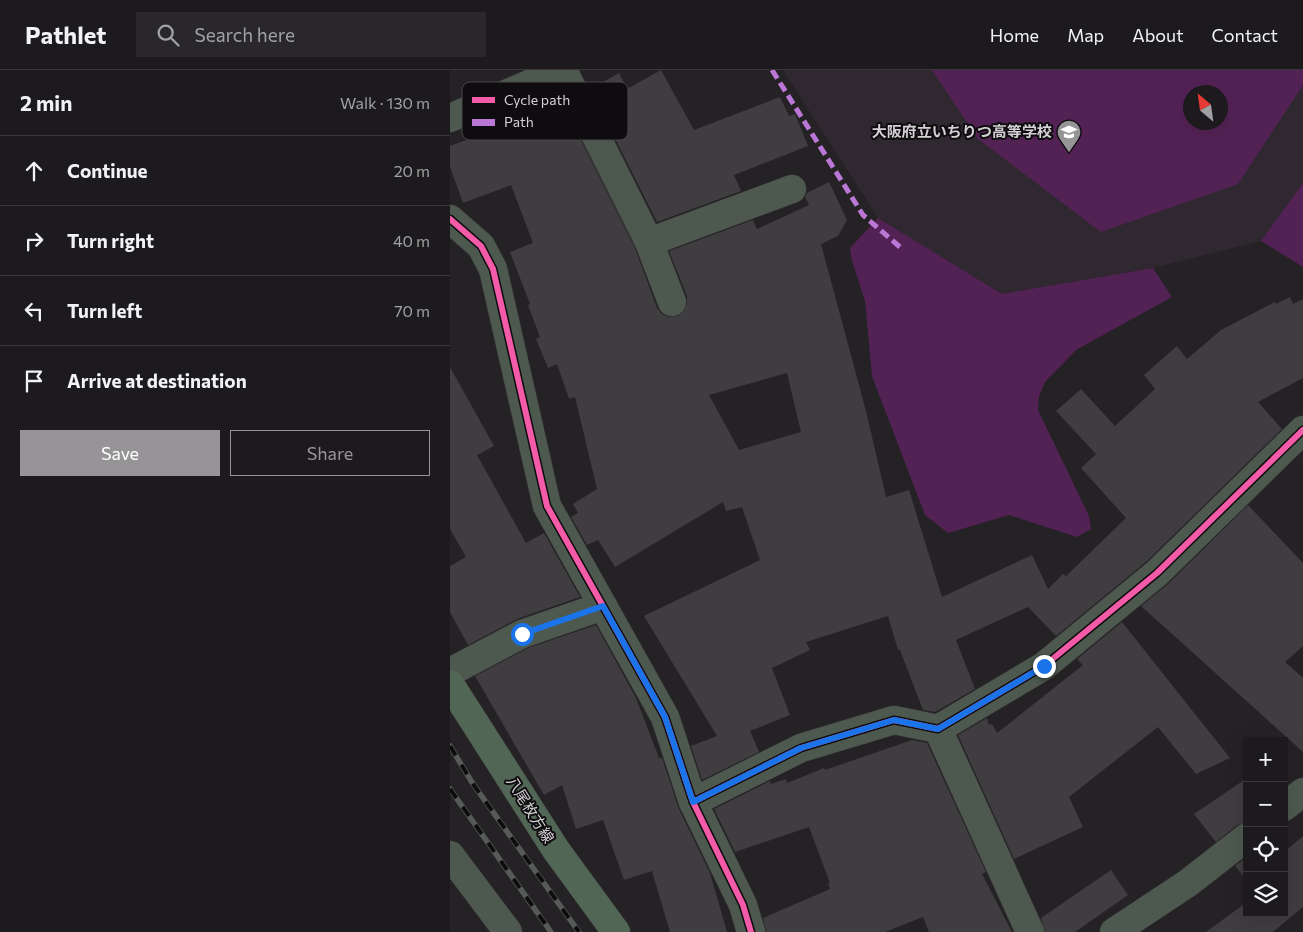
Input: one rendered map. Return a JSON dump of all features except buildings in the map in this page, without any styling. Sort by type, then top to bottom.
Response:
[{"type":"main road","name":"八尾枚方線","points":[[450,684],[556,850],[616,932]]},
{"type":"street","points":[[534,82],[562,70],[568,82]]},
{"type":"street","points":[[450,118],[462,113]]},
{"type":"street","points":[[597,140],[649,242],[672,302]]},
{"type":"street","points":[[649,242],[792,189]]},
{"type":"street","points":[[450,219],[481,246],[493,269],[546,506],[665,717],[693,802],[743,905],[751,932]]},
{"type":"street","points":[[693,802],[801,748],[894,720],[938,729],[1044,666],[1157,573],[1303,430]]},
{"type":"street","points":[[450,672],[522,634],[603,606]]},
{"type":"street","points":[[938,729],[1030,932]]},
{"type":"street","points":[[1288,804],[1303,792]]},
{"type":"street","points":[[1114,932],[1188,883],[1243,840]]},
{"type":"street","points":[[450,855],[508,932]]},
{"type":"shaded area","name":"大阪府立いちりつ高等学校","points":[[783,70],[1303,70],[1303,183],[1261,241],[1153,268],[1002,294],[878,218]]},
{"type":"shaded area","points":[[932,70],[1303,70],[1303,85],[1238,184],[1101,232],[978,139]]},
{"type":"shaded area","points":[[1303,183],[1303,267],[1261,241]]},
{"type":"shaded area","points":[[878,218],[1002,294],[1153,268],[1172,297],[1076,350],[1045,382],[1039,396],[1038,410],[1089,516],[1091,529],[1077,537],[1009,515],[948,533],[925,515],[872,376],[865,301],[852,261],[850,248]]},
{"type":"railway","points":[[450,746],[473,784],[579,932]]},
{"type":"railway","points":[[450,789],[551,932]]},
{"type":"marked path","points":[[772,70],[863,215],[901,248]]},
{"type":"cycle path","points":[[450,219],[481,246],[493,269],[547,506],[665,717],[693,802],[743,905],[751,932]]},
{"type":"cycle path","points":[[693,802],[801,748],[894,720],[938,729],[1044,666],[1157,573],[1303,430]]},
{"type":"place","name":"大阪府立いちりつ高等学校","points":[[1069,153]]},
{"type":"route","points":[[522,634],[603,606],[665,717],[693,802],[801,748],[894,720],[938,729],[1044,666]]}]
